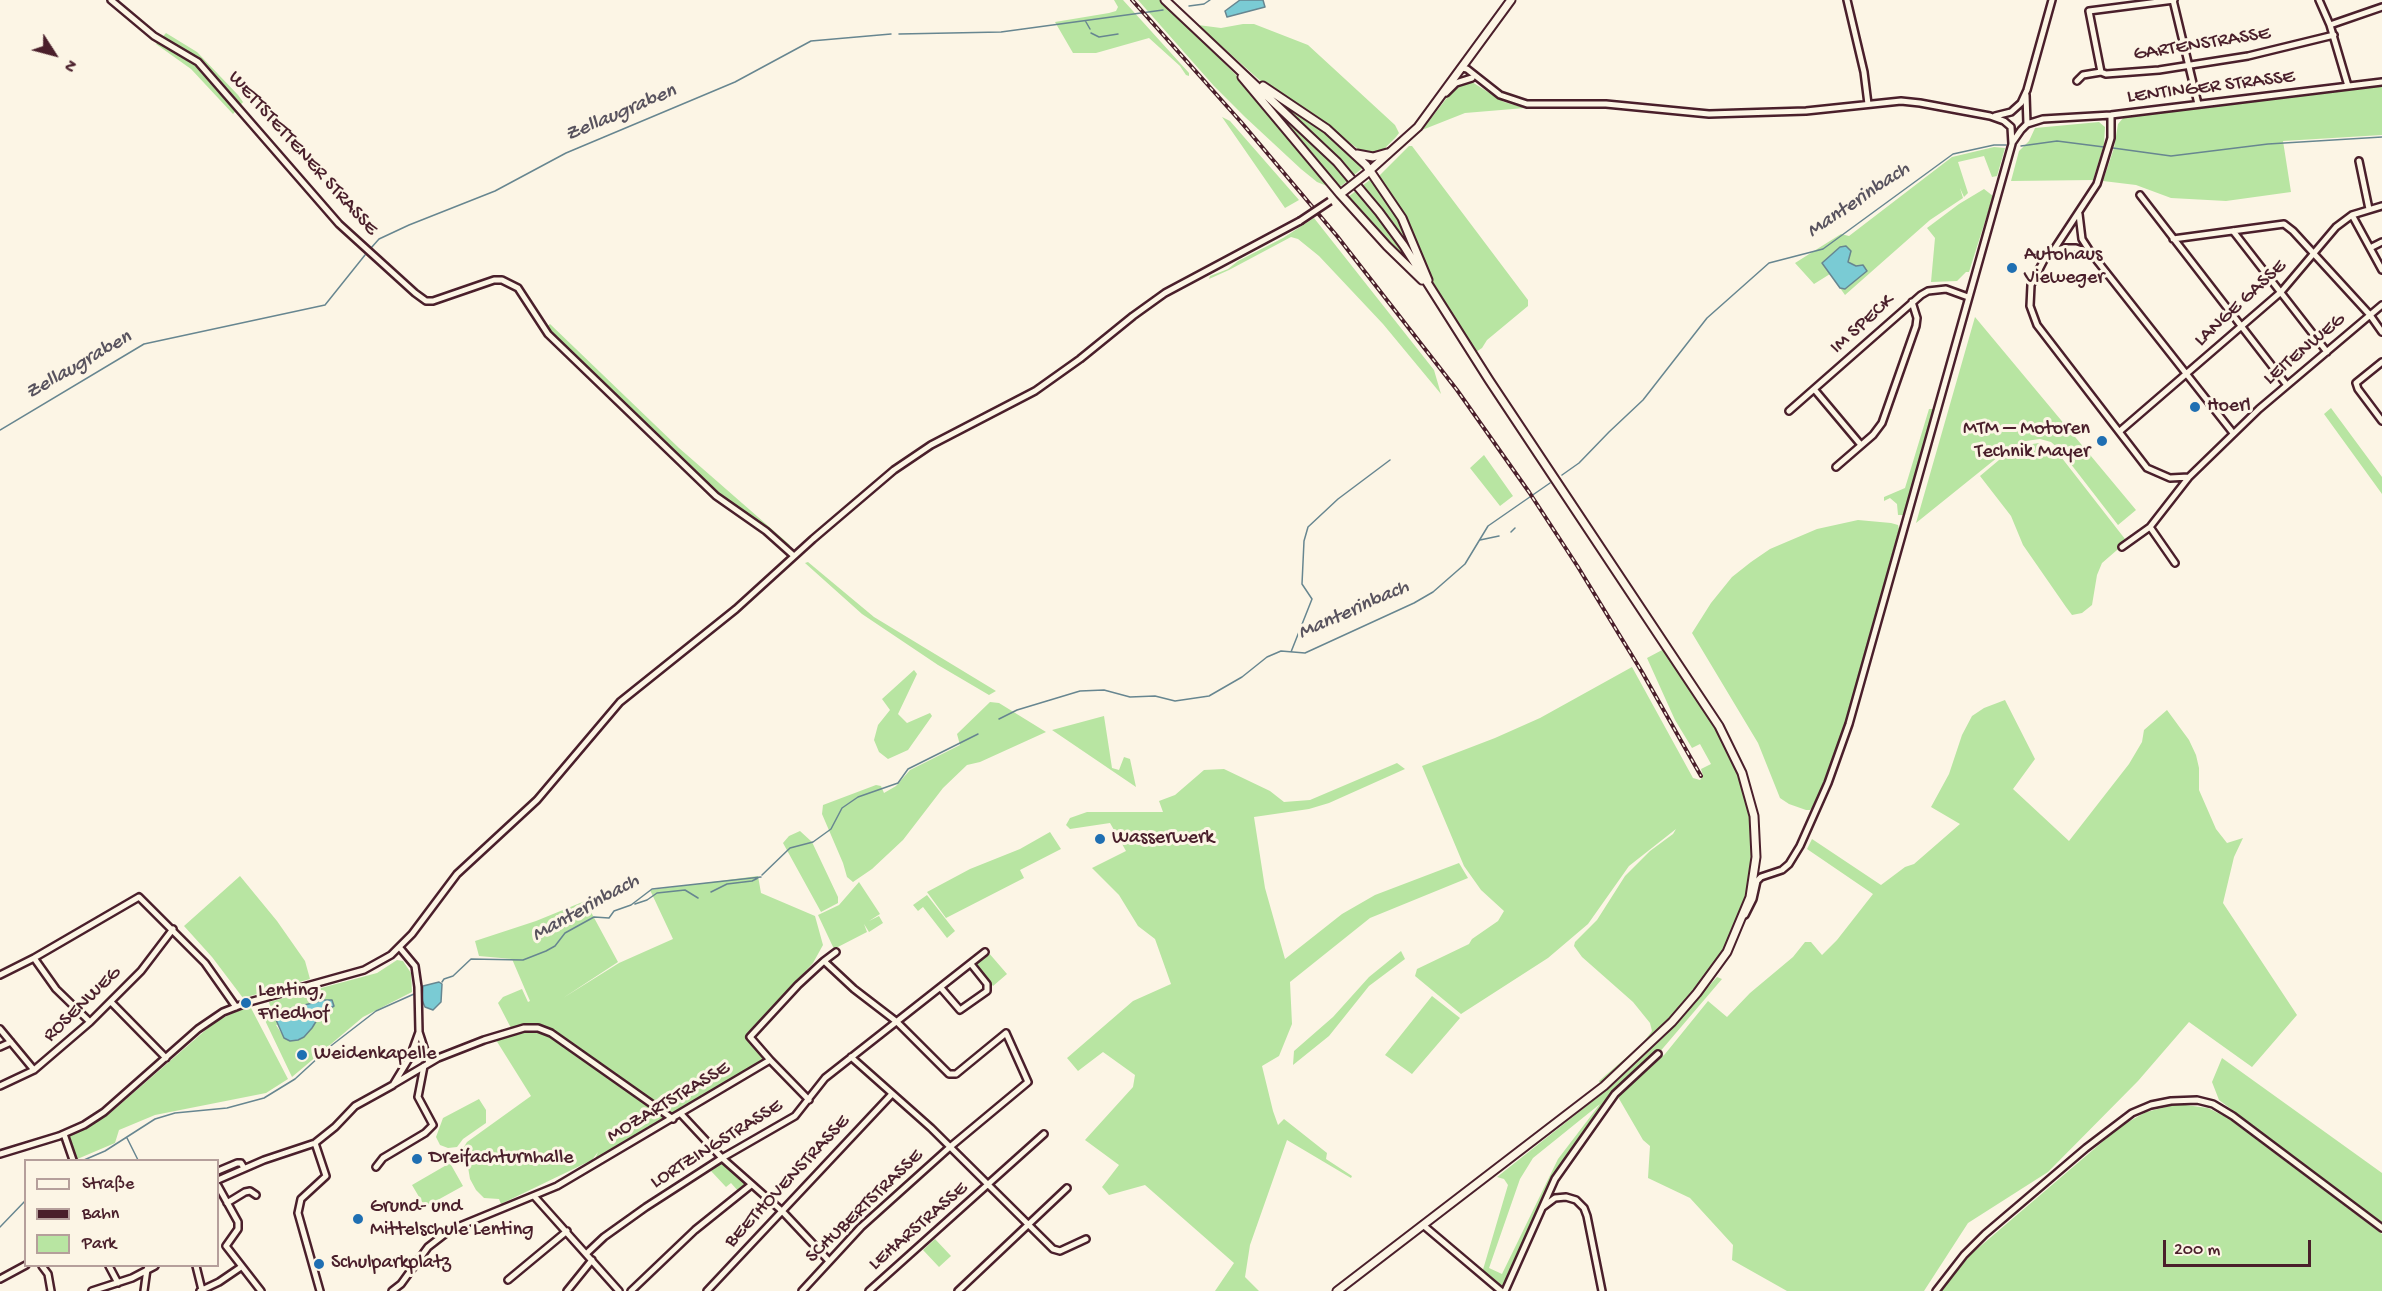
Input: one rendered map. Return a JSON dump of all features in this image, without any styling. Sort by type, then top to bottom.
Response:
[{"type":"main road","points":[[1165,0],[1311,135],[1380,212],[1732,748],[1750,795],[1757,839],[1754,877],[1742,919],[1727,952],[1672,1022],[1604,1086],[1337,1291]]},
{"type":"main road","points":[[1342,193],[1418,128],[1511,0]]},
{"type":"main road","points":[[1213,45],[1342,193],[1435,295]]},
{"type":"main road","points":[[1233,64],[1270,92],[1327,129],[1356,154],[1402,218],[1425,267],[1431,288]]},
{"type":"main road","points":[[1356,154],[1373,157],[1395,149]]},
{"type":"street","name":"WETTSTETTENER STRASSE","points":[[111,0],[154,36],[198,62],[339,224],[415,293],[426,301],[433,301],[494,280],[502,280],[518,288],[548,334],[716,496],[766,531],[794,556]]},
{"type":"street","points":[[1847,0],[1864,72],[1868,104]]},
{"type":"street","points":[[1742,919],[1749,908],[1757,882],[1761,878],[1782,870],[1794,857],[1822,796],[1849,724],[2012,144],[2020,130],[2027,124],[2027,90],[2052,0]]},
{"type":"street","points":[[2101,72],[2088,14],[2092,10],[2173,0],[2198,104]]},
{"type":"street","points":[[2319,0],[2334,35],[2348,86]]},
{"type":"street","points":[[2330,25],[2382,7]]},
{"type":"street","name":"GARTENSTRASSE","points":[[2077,81],[2083,75],[2101,72],[2106,74],[2190,66],[2248,56],[2334,35]]},
{"type":"street","points":[[1469,58],[1472,75]]},
{"type":"street","points":[[1462,68],[1500,95],[1518,103],[1606,104],[1694,114],[1806,111],[1912,102],[1990,116],[2005,115],[2013,111],[2026,113]]},
{"type":"street","points":[[1441,98],[1456,83],[1472,75]]},
{"type":"street","name":"LENTINGER STRASSE","points":[[2027,124],[2043,119],[2111,115],[2382,82]]},
{"type":"street","points":[[2012,144],[2008,118],[2027,90]]},
{"type":"street","name":"LENTINGER STRASSE","points":[[2026,113],[2043,119]]},
{"type":"street","points":[[2111,115],[2111,138],[2097,184],[2079,214],[2053,251],[2045,258],[2031,285],[2030,306],[2037,325],[2147,468],[2170,478],[2189,477]]},
{"type":"street","points":[[1990,116],[2020,130]]},
{"type":"street","points":[[2359,161],[2369,209]]},
{"type":"street","points":[[0,1154],[64,1134],[84,1125],[104,1112],[208,1022],[236,1007],[364,970],[381,962],[400,948],[457,874],[537,800],[620,702],[736,609],[881,481],[915,454],[1042,387],[1165,292],[1300,221],[1342,193]]},
{"type":"street","points":[[2140,195],[2286,384]]},
{"type":"street","name":"LANGE GASSE","points":[[2120,431],[2281,292],[2336,227],[2352,215],[2382,206]]},
{"type":"street","points":[[2079,214],[2082,238],[2091,253],[2233,433]]},
{"type":"street","points":[[2352,215],[2382,270]]},
{"type":"street","points":[[2173,240],[2284,225],[2293,231],[2370,315],[2382,332]]},
{"type":"street","points":[[2233,231],[2326,352]]},
{"type":"street","points":[[2370,248],[2382,242]]},
{"type":"street","points":[[2053,251],[2076,248],[2091,253]]},
{"type":"street","name":"IM SPECK","points":[[1789,411],[1912,302],[1928,291],[1938,289],[1957,291],[1968,297]]},
{"type":"street","points":[[1836,467],[1878,429],[1885,416],[1916,326],[1917,318],[1912,302]]},
{"type":"street","name":"LEITENWEG","points":[[2122,547],[2150,527],[2189,477],[2233,433],[2286,384],[2382,305]]},
{"type":"street","points":[[2382,362],[2356,383],[2382,421]]},
{"type":"street","points":[[1814,389],[1861,445]]},
{"type":"street","points":[[2150,527],[2175,563]]},
{"type":"street","points":[[0,975],[34,958],[139,897],[205,963],[236,1007]]},
{"type":"street","name":"ROSENWEG","points":[[0,1086],[34,1070],[90,1022],[141,970],[173,929]]},
{"type":"street","points":[[376,1167],[383,1158],[425,1133],[433,1125],[418,1097],[426,1065],[419,1032],[415,966],[400,948]]},
{"type":"street","name":"LORTZINGSTRASSE","points":[[586,1254],[604,1237],[629,1219],[722,1158],[795,1116],[825,1078],[985,951]]},
{"type":"street","points":[[808,1100],[750,1037],[798,985],[836,952]]},
{"type":"street","points":[[34,958],[56,989],[90,1022]]},
{"type":"street","points":[[824,961],[854,989],[897,1022]]},
{"type":"street","points":[[941,988],[960,1010],[987,991],[987,984],[971,964]]},
{"type":"street","points":[[111,1002],[166,1058]]},
{"type":"street","name":"SCHUBERTSTRASSE","points":[[802,1291],[861,1227],[950,1147],[1028,1082],[1006,1033],[956,1074],[949,1074],[897,1022]]},
{"type":"street","points":[[219,1180],[244,1168],[315,1143],[335,1127],[355,1106],[426,1065],[503,1033],[524,1028],[538,1028],[551,1033],[673,1119]]},
{"type":"street","points":[[0,1029],[34,1070]]},
{"type":"street","points":[[393,1085],[410,1058],[419,1032]]},
{"type":"street","points":[[0,1047],[11,1042]]},
{"type":"street","points":[[1423,1225],[1503,1291],[1555,1179],[1623,1084],[1658,1054]]},
{"type":"street","points":[[851,1057],[950,1147],[1053,1249],[1060,1251],[1086,1239]]},
{"type":"street","name":"MOZARTSTRASSE","points":[[392,1291],[438,1237],[469,1221],[557,1186],[770,1060]]},
{"type":"street","name":"BEETHOVENSTRASSE","points":[[707,1291],[891,1094]]},
{"type":"street","points":[[1936,1291],[1984,1234],[2086,1148],[2132,1113],[2151,1105],[2177,1100],[2197,1100],[2213,1104],[2233,1116],[2382,1228]]},
{"type":"street","points":[[681,1114],[722,1158],[783,1212],[829,1261]]},
{"type":"street","points":[[64,1134],[72,1159]]},
{"type":"street","name":"LEHARSTRASSE","points":[[869,1291],[1044,1134]]},
{"type":"street","points":[[315,1143],[326,1176],[301,1199],[298,1213],[320,1291]]},
{"type":"street","points":[[219,1171],[237,1163],[241,1163],[244,1168]]},
{"type":"street","points":[[631,1291],[695,1230],[751,1185]]},
{"type":"street","points":[[219,1188],[238,1222],[238,1229],[226,1246],[219,1248]]},
{"type":"street","points":[[958,1291],[1067,1188]]},
{"type":"street","points":[[227,1203],[245,1192],[250,1191],[256,1195]]},
{"type":"street","points":[[534,1196],[619,1291]]},
{"type":"street","points":[[1541,1209],[1555,1198],[1566,1197],[1576,1200],[1584,1208],[1602,1291]]},
{"type":"street","points":[[508,1280],[567,1231]]},
{"type":"street","points":[[226,1246],[261,1291]]},
{"type":"street","points":[[567,1291],[591,1260]]},
{"type":"street","points":[[0,1279],[24,1266]]},
{"type":"street","points":[[46,1267],[51,1291]]},
{"type":"street","points":[[109,1267],[117,1283]]},
{"type":"street","points":[[92,1291],[117,1283],[152,1267]]},
{"type":"street","points":[[196,1267],[201,1291],[241,1267]]},
{"type":"street","points":[[144,1291],[147,1269]]},
{"type":"green space","points":[[1114,0],[1123,0],[1189,73],[1189,76],[1149,38],[1096,53],[1073,53],[1055,22],[1116,11],[1118,7]]},
{"type":"green space","points":[[1138,0],[1161,0],[1248,87],[1263,108],[1329,184],[1327,186],[1317,182],[1245,117],[1214,86]]},
{"type":"green space","points":[[1254,24],[1308,45],[1395,125],[1399,133],[1384,149],[1373,154],[1362,152],[1316,117],[1265,85],[1198,25],[1221,28]]},
{"type":"green space","points":[[166,33],[197,52],[238,95],[243,102],[233,114],[191,69],[156,44]]},
{"type":"green space","points":[[1462,82],[1472,82],[1504,102],[1525,108],[1465,113],[1422,130],[1456,86]]},
{"type":"green space","points":[[2382,86],[2382,135],[2283,141],[2291,192],[2226,201],[2171,198],[2136,185],[2103,181],[2114,148],[2118,124],[2124,117]]},
{"type":"green space","points":[[1254,87],[1350,179],[1341,186],[1336,184]]},
{"type":"green space","points":[[1270,94],[1319,125],[1364,167],[1354,175]]},
{"type":"green space","points":[[1222,117],[1230,121],[1299,200],[1285,208]]},
{"type":"green space","points":[[2099,122],[2105,127],[2104,144],[2093,180],[2011,181],[2019,151],[2029,141],[2035,128]]},
{"type":"green space","points":[[1409,146],[1412,146],[1528,300],[1528,306],[1476,352],[1431,279],[1409,228],[1378,177]]},
{"type":"green space","points":[[1994,147],[2005,148],[1997,176],[1992,177],[1984,156],[1958,162],[1968,193],[1964,197],[1960,188],[1963,198],[1930,220],[1845,295],[1840,288],[1846,288],[1856,266],[1848,262],[1822,263],[1830,274],[1814,284],[1795,263],[1841,234],[1849,236],[1952,157]]},
{"type":"green space","points":[[1371,179],[1398,214],[1424,271],[1395,226],[1362,186]]},
{"type":"green space","points":[[1984,189],[1993,196],[1969,272],[1957,281],[1931,282],[1935,238],[1927,228]]},
{"type":"green space","points":[[1357,190],[1418,272],[1396,252],[1349,200],[1348,197]]},
{"type":"green space","points":[[1314,218],[1434,370],[1441,394],[1383,324],[1319,256],[1298,239],[1291,237],[1209,279],[1210,276],[1228,269]]},
{"type":"green space","points":[[1975,317],[2136,510],[2118,525],[2060,450],[2051,442],[2040,439],[2026,441],[1998,457],[1916,523]]},
{"type":"green space","points":[[550,324],[679,448],[790,545],[788,547],[772,533],[724,501],[545,328]]},
{"type":"green space","points":[[2331,408],[2382,477],[2382,494],[2324,414]]},
{"type":"green space","points":[[1929,409],[1933,409],[1904,515],[1898,515],[1897,504],[1890,498],[1884,501],[1884,497],[1905,488]]},
{"type":"green space","points":[[2039,443],[2058,453],[2125,539],[2124,544],[2102,563],[2097,575],[2092,605],[2082,613],[2072,615],[2066,607],[2023,545],[2011,516],[1980,476],[1999,460],[2026,445]]},
{"type":"green space","points":[[1484,455],[1513,496],[1500,506],[1470,468]]},
{"type":"green space","points":[[1858,520],[1891,523],[1898,525],[1899,529],[1843,731],[1815,804],[1810,810],[1806,810],[1780,798],[1758,743],[1692,633],[1711,603],[1732,577],[1770,549],[1817,529]]},
{"type":"green space","points":[[808,562],[874,617],[996,691],[989,695],[938,665],[862,614],[805,563]]},
{"type":"green space","points":[[1664,649],[1727,745],[1738,769],[1751,814],[1753,840],[1748,893],[1726,949],[1713,968],[1672,1019],[1601,1085],[1599,1081],[1643,1043],[1652,1031],[1650,1023],[1633,1002],[1582,957],[1574,946],[1575,942],[1597,920],[1625,876],[1676,829],[1629,866],[1588,924],[1548,958],[1461,1014],[1415,976],[1417,969],[1469,944],[1472,939],[1498,921],[1504,911],[1481,890],[1464,866],[1422,766],[1540,718],[1632,667],[1693,778],[1700,780],[1703,776],[1701,769],[1711,764],[1700,744],[1692,748],[1675,720],[1647,658]]},
{"type":"green space","points":[[914,670],[917,674],[898,714],[907,723],[930,713],[932,716],[908,750],[888,759],[879,752],[874,740],[878,725],[890,710],[882,699]]},
{"type":"green space","points":[[2005,700],[2035,759],[2013,789],[2069,841],[2129,764],[2142,742],[2144,730],[2167,710],[2189,740],[2196,755],[2199,768],[2199,790],[2216,829],[2227,843],[2243,838],[2234,857],[2223,903],[2297,1015],[2252,1067],[2189,1022],[2138,1081],[2048,1172],[1968,1223],[1924,1291],[1787,1291],[1732,1260],[1733,1245],[1690,1198],[1648,1178],[1650,1146],[1643,1140],[1618,1097],[1665,1054],[1708,1001],[1727,1017],[1750,993],[1793,957],[1805,942],[1811,942],[1822,955],[1837,940],[1873,894],[1807,849],[1812,839],[1881,885],[1905,867],[1914,864],[1960,824],[1931,807],[1949,774],[1962,735],[1972,716],[1984,708]]},
{"type":"green space","points":[[990,702],[999,703],[1046,732],[980,762],[967,765],[943,788],[903,840],[872,869],[853,882],[847,877],[822,814],[823,805],[876,785],[881,786],[884,793],[896,786],[910,770],[960,745],[957,734]]},
{"type":"green space","points":[[1104,716],[1112,768],[1119,770],[1124,757],[1130,759],[1136,787],[1052,730]]},
{"type":"green space","points":[[1397,763],[1405,769],[1329,803],[1309,809],[1254,817],[1265,888],[1285,959],[1342,914],[1375,895],[1459,863],[1468,878],[1370,918],[1290,982],[1292,1024],[1279,1056],[1262,1066],[1273,1111],[1278,1125],[1284,1119],[1327,1153],[1326,1159],[1352,1176],[1351,1178],[1287,1140],[1250,1245],[1245,1277],[1259,1291],[1215,1291],[1234,1263],[1145,1185],[1109,1195],[1102,1187],[1119,1165],[1085,1140],[1133,1087],[1135,1075],[1103,1052],[1078,1071],[1067,1058],[1133,1001],[1171,984],[1155,939],[1138,926],[1119,895],[1092,868],[1126,851],[1110,823],[1070,829],[1066,825],[1070,818],[1087,812],[1163,812],[1159,801],[1175,795],[1204,770],[1224,769],[1270,791],[1284,802],[1310,800]]},
{"type":"green space","points":[[800,831],[812,842],[838,897],[838,903],[821,912],[783,843],[789,836]]},
{"type":"green space","points":[[1050,832],[1061,849],[1020,870],[1024,878],[946,918],[927,892],[970,869],[1020,849]]},
{"type":"green space","points":[[240,876],[277,921],[305,961],[310,979],[243,998],[212,957],[184,926]]},
{"type":"green space","points":[[758,876],[761,893],[815,916],[823,945],[813,963],[746,1036],[766,1059],[673,1116],[552,1030],[531,1025],[511,1028],[498,1003],[503,997],[522,989],[528,1002],[530,1001],[512,959],[479,956],[475,941],[536,921],[585,901],[618,962],[563,998],[619,963],[673,939],[650,890]]},
{"type":"green space","points":[[859,882],[880,914],[869,921],[879,916],[883,923],[869,932],[864,924],[867,932],[834,949],[818,915],[839,905]]},
{"type":"green space","points":[[927,895],[955,931],[947,938],[923,907],[918,911],[913,905]]},
{"type":"green space","points":[[1401,951],[1405,959],[1369,986],[1329,1036],[1293,1065],[1294,1051],[1333,1017],[1369,977]]},
{"type":"green space","points":[[988,952],[1007,974],[993,986],[974,963]]},
{"type":"green space","points":[[397,960],[403,961],[411,973],[412,992],[363,1017],[292,1077],[261,1012],[272,1013],[269,1002],[377,973]],"holes":[[[326,1013],[320,1015],[316,1021],[290,1041],[284,1037],[276,1025]]]},
{"type":"green space","points":[[1717,977],[1722,979],[1658,1054],[1631,1077],[1555,1179],[1503,1289],[1498,1286],[1482,1273],[1508,1185],[1504,1179],[1497,1177],[1613,1085],[1665,1036]],"holes":[[[1600,1104],[1558,1159],[1502,1274],[1489,1268],[1520,1179],[1533,1158]]]},
{"type":"green space","points":[[1432,996],[1460,1018],[1412,1074],[1385,1055]]},
{"type":"green space","points":[[245,1008],[246,1010],[251,1008],[288,1079],[266,1093],[155,1115],[119,1130],[115,1143],[75,1159],[68,1137],[108,1115],[216,1021]]},
{"type":"green space","points":[[528,1032],[546,1034],[669,1119],[594,1161],[598,1152],[592,1160],[501,1204],[499,1199],[484,1198],[470,1179],[468,1167],[457,1163],[456,1160],[467,1142],[531,1096],[496,1040]]},
{"type":"green space","points":[[2222,1058],[2382,1173],[2382,1223],[2219,1100],[2212,1082]]},
{"type":"green space","points":[[479,1099],[486,1110],[486,1123],[463,1139],[457,1147],[448,1148],[440,1145],[436,1137],[443,1118]]},
{"type":"green space","points":[[2178,1104],[2208,1108],[2228,1118],[2382,1234],[2382,1291],[1941,1291],[1970,1255],[2121,1126],[2146,1112]]},
{"type":"green space","points":[[722,1162],[746,1184],[738,1191],[731,1183],[726,1187],[711,1171]]},
{"type":"green space","points":[[450,1163],[463,1186],[425,1207],[412,1185]]},
{"type":"green space","points":[[935,1239],[951,1256],[939,1267],[923,1250]]},
{"type":"water","points":[[1240,0],[1263,0],[1265,7],[1227,17],[1225,11]]},
{"type":"water","points":[[1846,246],[1851,251],[1848,262],[1856,266],[1863,265],[1867,271],[1845,289],[1840,288],[1822,263],[1840,247]]},
{"type":"water","points":[[439,982],[442,984],[441,1002],[433,1010],[425,1007],[422,1000],[423,986]]},
{"type":"water","points":[[332,1000],[334,1006],[320,1015],[304,1037],[290,1041],[284,1038],[273,1013]]},
{"type":"waterway","name":"Zellaugraben","points":[[1189,6],[1204,4],[1210,0]]},
{"type":"waterway","name":"Zellaugraben","points":[[899,34],[1001,32],[1163,10]]},
{"type":"waterway","points":[[1086,22],[1090,29]]},
{"type":"waterway","points":[[1091,33],[1099,37],[1118,34]]},
{"type":"waterway","name":"Zellaugraben","points":[[371,248],[379,239],[495,191],[566,153],[735,82],[811,41],[891,34]]},
{"type":"waterway","name":"Manterinbach","points":[[2113,148],[2171,156],[2268,144],[2382,137]]},
{"type":"waterway","name":"Manterinbach","points":[[2021,146],[2057,141],[2104,147]]},
{"type":"waterway","name":"Manterinbach","points":[[1562,475],[1579,463],[1643,400],[1707,318],[1769,263],[1823,249],[1953,154],[1994,145],[2006,145]]},
{"type":"waterway","name":"Zellaugraben","points":[[0,430],[144,344],[325,305],[365,255]]},
{"type":"waterway","points":[[1291,652],[1312,599],[1302,584],[1304,541],[1308,527],[1338,499],[1390,460]]},
{"type":"waterway","name":"Manterinbach","points":[[999,719],[1017,710],[1080,691],[1104,690],[1130,697],[1155,696],[1175,701],[1209,696],[1242,677],[1267,657],[1281,651],[1305,653],[1433,592],[1465,564],[1488,526],[1550,483]]},
{"type":"waterway","points":[[1511,532],[1515,528]]},
{"type":"waterway","points":[[1480,540],[1499,536]]},
{"type":"waterway","name":"Manterinbach","points":[[762,875],[790,848],[813,842],[831,829],[842,808],[858,797],[898,783],[908,769],[978,734]]},
{"type":"waterway","name":"Manterinbach","points":[[442,982],[453,976],[471,959],[523,960],[546,951],[555,946],[565,933],[594,917],[609,918],[614,911],[631,905],[652,889],[761,877]]},
{"type":"waterway","name":"Manterinbach","points":[[711,892],[727,884],[752,881],[758,878]]},
{"type":"waterway","points":[[635,904],[657,893],[685,890],[698,898]]},
{"type":"waterway","name":"Manterinbach","points":[[86,1159],[105,1151],[155,1119],[175,1113],[227,1108],[264,1098],[295,1079],[332,1045],[376,1011],[414,994]]},
{"type":"waterway","points":[[127,1138],[138,1159]]},
{"type":"waterway","name":"Manterinbach","points":[[0,1227],[24,1202]]},
{"type":"railway","points":[[1132,0],[1241,122],[1337,236],[1457,390],[1529,492],[1578,567],[1642,672],[1701,776]]},
{"type":"place","name":"Autohaus Vieweger","points":[[2012,268]]},
{"type":"place","name":"Hoerl","points":[[2195,407]]},
{"type":"place","name":"MTM – Motoren Technik Mayer","points":[[2102,441]]},
{"type":"place","name":"Wasserwerk","points":[[1100,839]]},
{"type":"place","name":"Lenting, Friedhof","points":[[246,1003]]},
{"type":"place","name":"Weidenkapelle","points":[[302,1055]]},
{"type":"place","name":"Dreifachturnhalle","points":[[417,1159]]},
{"type":"place","name":"Grund- und Mittelschule Lenting","points":[[358,1219]]},
{"type":"place","name":"Schulparkplatz","points":[[319,1264]]}]
